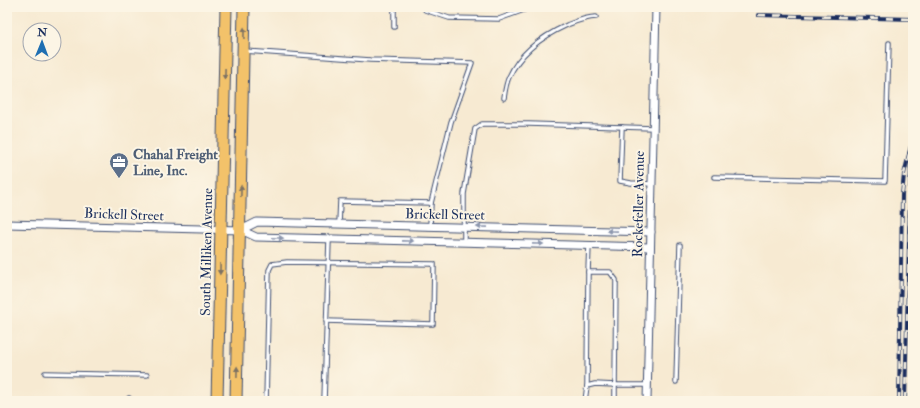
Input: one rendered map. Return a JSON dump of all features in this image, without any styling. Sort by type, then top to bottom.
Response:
[{"type":"main road","name":"South Milliken Avenue","points":[[217,401],[226,7]]},
{"type":"main road","points":[[236,401],[244,7]]},
{"type":"street","name":"Rockefeller Avenue","points":[[647,401],[656,7]]},
{"type":"street","name":"Brickell Street","points":[[240,230],[257,222],[651,232]]},
{"type":"street","name":"Brickell Street","points":[[7,224],[240,230],[256,237],[329,240],[650,247]]},
{"type":"lane","points":[[394,7],[394,27]]},
{"type":"lane","points":[[424,7],[425,10],[449,18],[499,19],[532,7]]},
{"type":"lane","points":[[504,98],[508,77],[517,63],[539,40],[550,33],[580,20],[590,17],[596,18]]},
{"type":"lane","points":[[714,177],[885,181],[888,43]]},
{"type":"lane","points":[[244,51],[370,60],[472,63],[451,122],[432,202],[430,226]]},
{"type":"lane","points":[[464,242],[464,194],[475,129],[482,124],[653,128]]},
{"type":"lane","points":[[622,127],[620,181],[652,184]]},
{"type":"lane","points":[[339,224],[340,201],[432,202]]},
{"type":"lane","points":[[324,401],[329,240]]},
{"type":"lane","points":[[585,401],[587,386],[589,245]]},
{"type":"lane","points":[[676,382],[680,245]]},
{"type":"lane","points":[[266,401],[269,270],[272,264],[287,262],[434,264],[433,324],[326,321]]},
{"type":"lane","points":[[588,272],[610,272],[616,280],[615,401]]},
{"type":"lane","points":[[46,373],[147,375]]},
{"type":"lane","points":[[587,386],[595,384],[647,385]]},
{"type":"lane","points":[[186,401],[201,401]]},
{"type":"railway","points":[[758,15],[913,19]]},
{"type":"railway","points":[[899,401],[902,195],[904,174],[913,138]]},
{"type":"railway","points":[[905,401],[911,161]]},
{"type":"railway","points":[[913,384],[913,401]]},
{"type":"place","name":"Chahal Freight Line, Inc.","points":[[119,179]]}]
